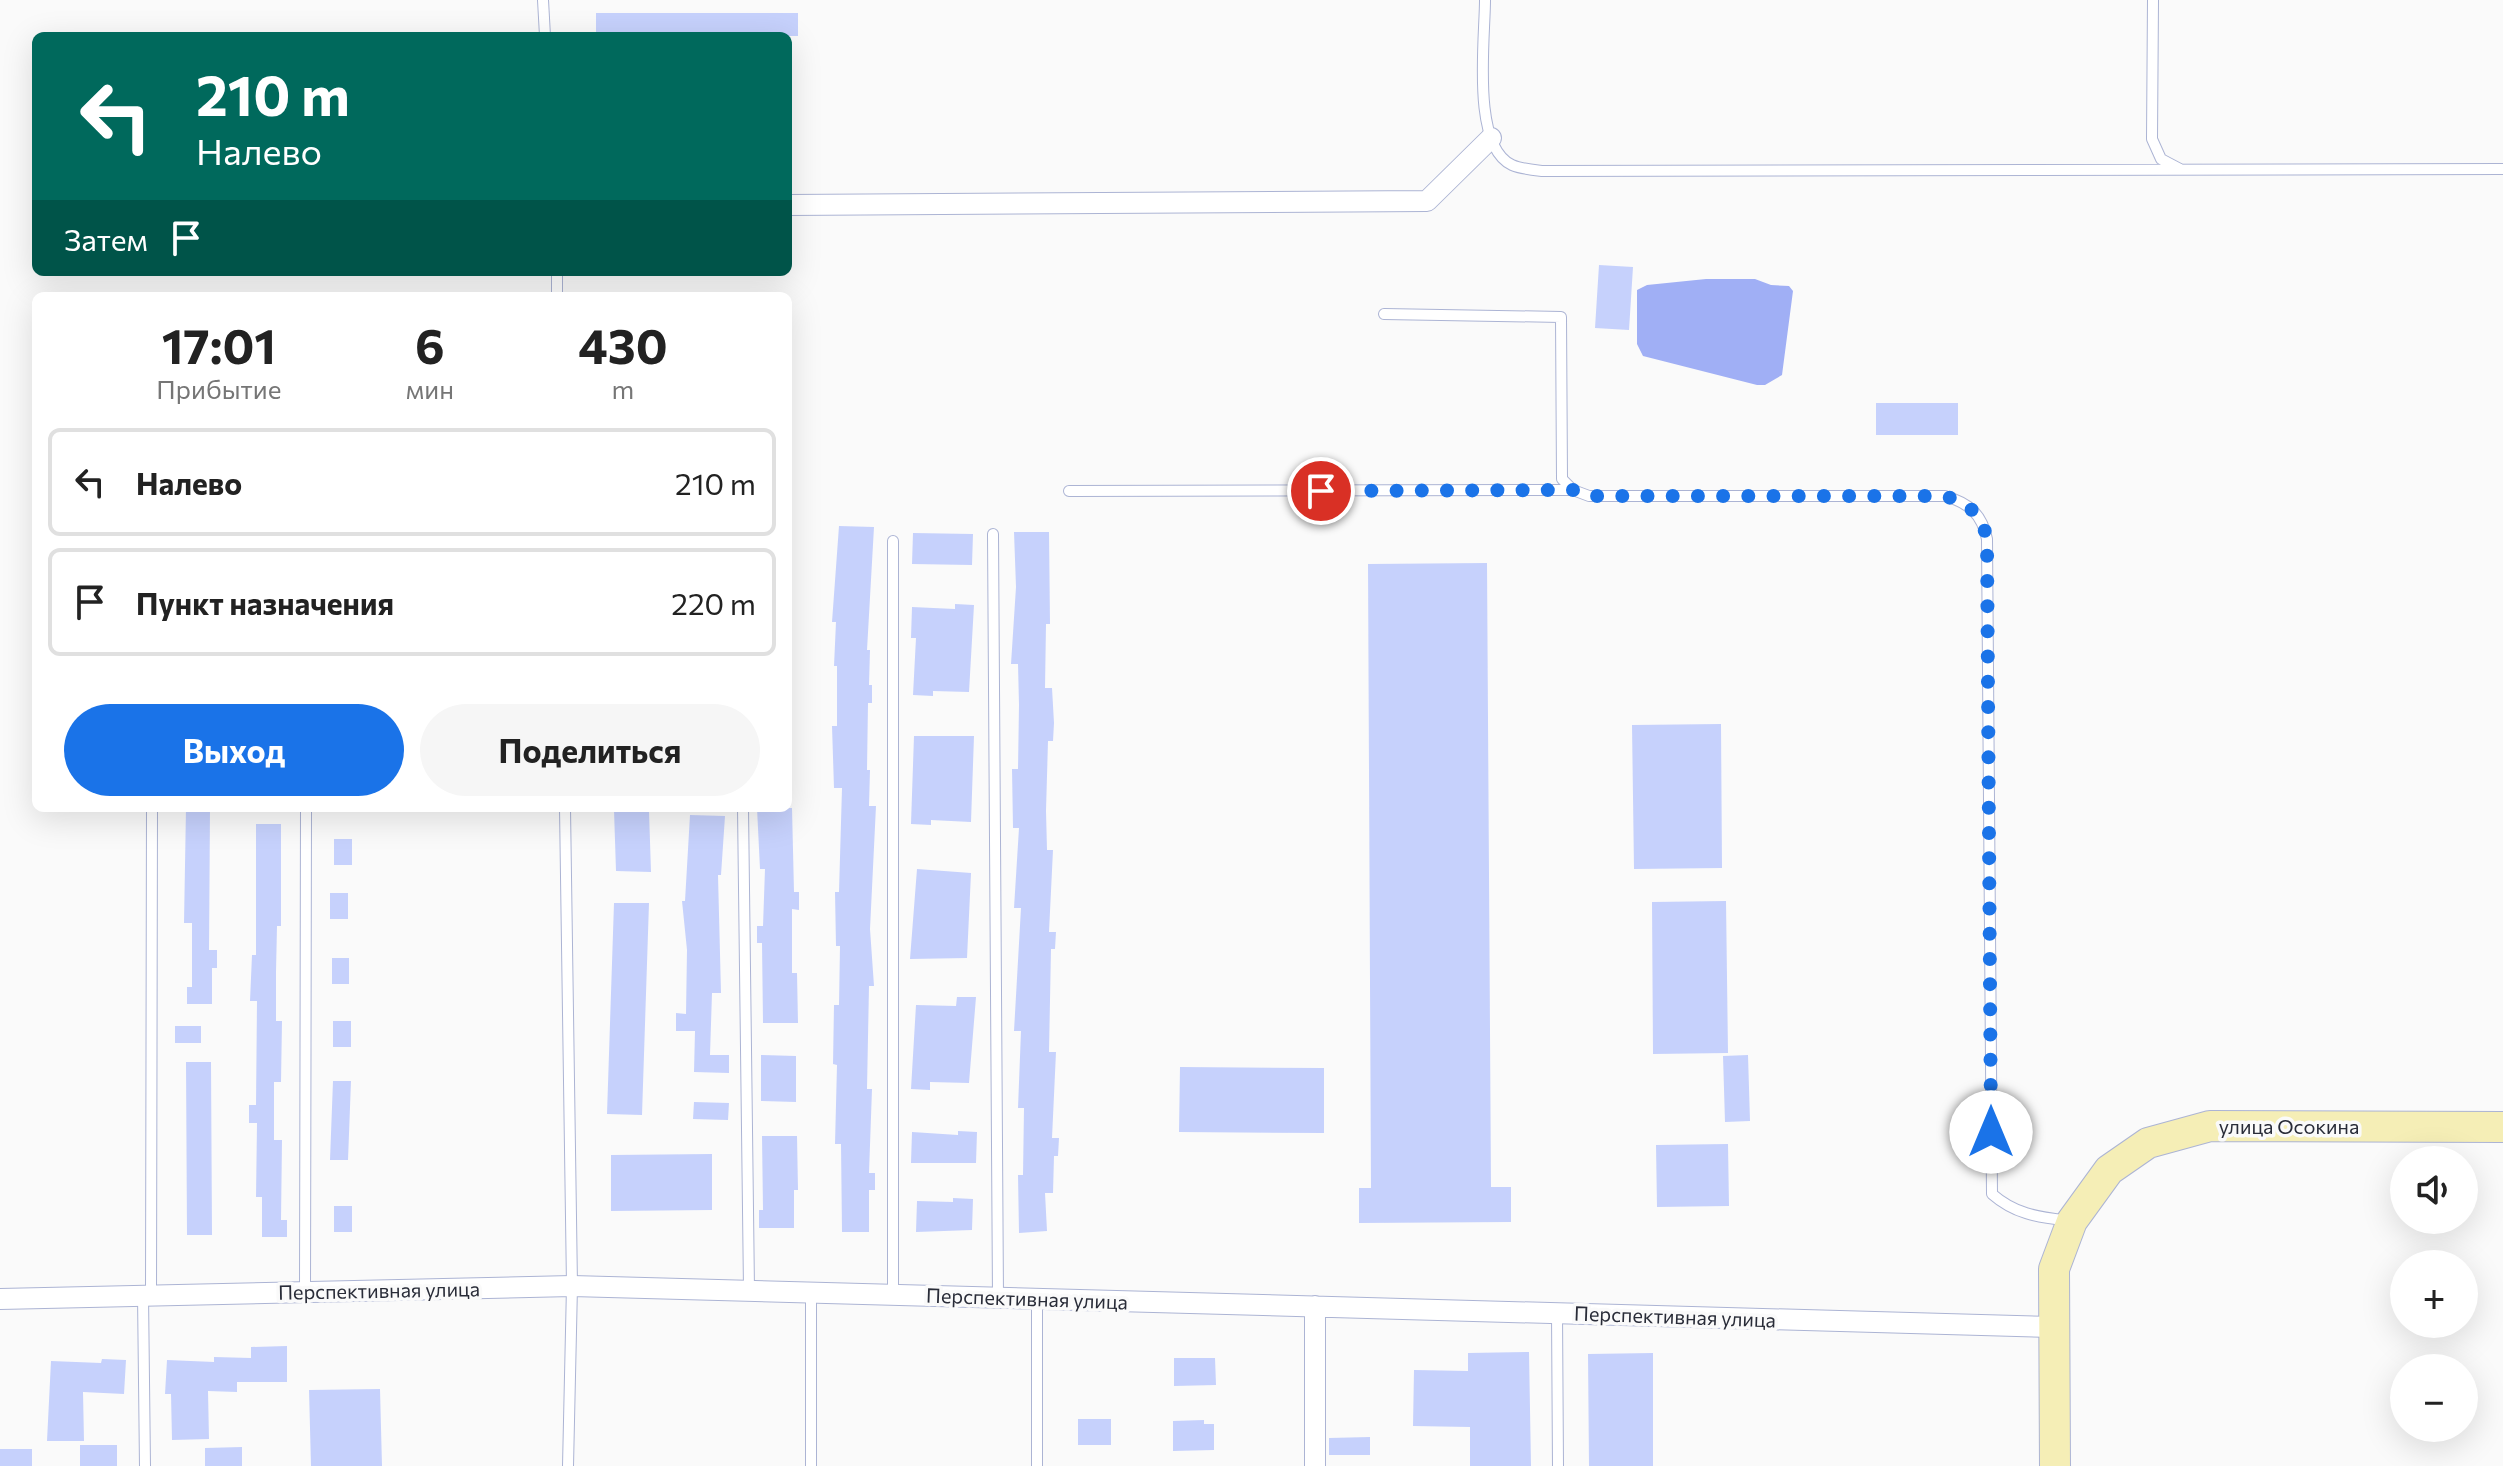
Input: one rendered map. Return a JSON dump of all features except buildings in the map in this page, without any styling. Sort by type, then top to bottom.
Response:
[{"type":"main road","name":"улица Осокина","points":[[2055,1466],[2054,1269],[2072,1221],[2109,1170],[2148,1143],[2210,1126],[2503,1127]]},
{"type":"street","points":[[792,205],[1427,201],[1491,138]]},
{"type":"street","name":"Перспективная улица","points":[[0,1299],[572,1286],[2054,1327]]},
{"type":"street","points":[[1315,1306],[1315,1466]]},
{"type":"lane","points":[[543,0],[545,32]]},
{"type":"lane","points":[[1485,0],[1484,116],[1495,150],[1512,165],[1543,171],[2503,169]]},
{"type":"lane","points":[[2153,0],[2152,139],[2161,159],[2182,170]]},
{"type":"lane","points":[[1384,314],[1561,317],[1562,479],[1573,490]]},
{"type":"lane","points":[[1069,491],[1573,490],[1589,496],[1945,496],[1971,507],[1987,539],[1992,1194],[2007,1208],[2027,1215],[2072,1221]]},
{"type":"lane","points":[[993,534],[998,1297]]},
{"type":"lane","points":[[893,541],[893,1294]]},
{"type":"lane","points":[[145,1466],[152,812]]},
{"type":"lane","points":[[305,1291],[306,812]]},
{"type":"lane","points":[[565,812],[572,1286],[568,1466]]},
{"type":"lane","points":[[743,812],[749,1290]]},
{"type":"lane","points":[[811,1292],[811,1466]]},
{"type":"lane","points":[[1037,1298],[1037,1466]]},
{"type":"lane","points":[[1557,1313],[1558,1466]]},
{"type":"water","points":[[1706,279],[1755,279],[1771,285],[1789,286],[1793,291],[1782,375],[1765,385],[1757,385],[1643,356],[1637,344],[1637,290],[1647,285]]},
{"type":"route","points":[[1321,491],[1573,490],[1589,496],[1945,496],[1971,507],[1984,526],[1987,539],[1991,1132]]}]
